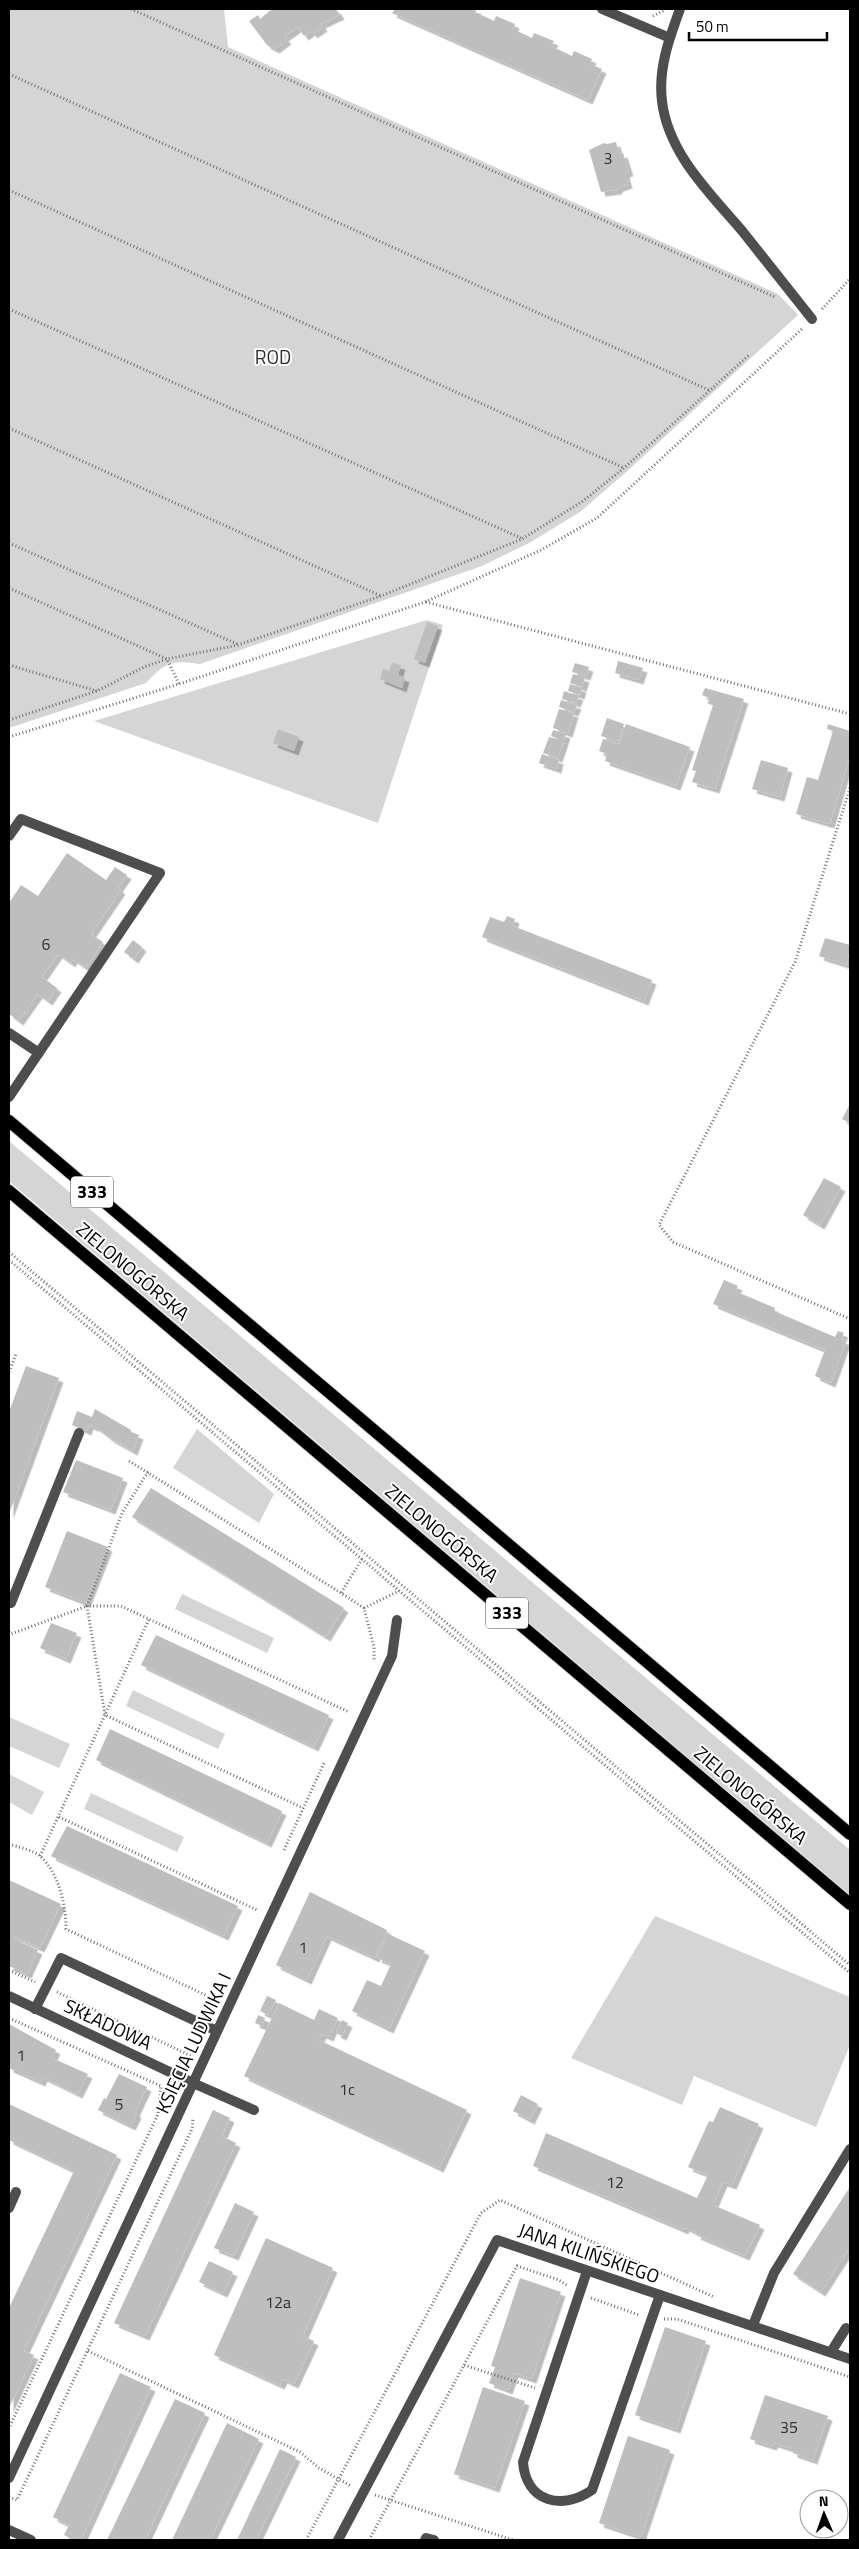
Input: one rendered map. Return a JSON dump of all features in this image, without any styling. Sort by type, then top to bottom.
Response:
[{"type":"main road","name":"ZIELONOGÓRSKA","points":[[9,1121],[850,1834]]},
{"type":"main road","name":"ZIELONOGÓRSKA","points":[[9,1191],[850,1904]]},
{"type":"street","points":[[602,9],[670,38]]},
{"type":"street","points":[[680,9],[664,57],[662,99],[664,115],[680,152],[715,201],[742,231],[812,319]]},
{"type":"street","points":[[9,836],[20,819],[160,873],[9,1097]]},
{"type":"street","points":[[9,1033],[40,1053]]},
{"type":"street","points":[[9,1602],[12,1604],[79,1433]]},
{"type":"street","name":"KSIĘCIA LUDWIKA I","points":[[9,2478],[392,1656],[397,1620]]},
{"type":"street","points":[[35,2009],[60,1958],[217,2031]]},
{"type":"street","name":"SKŁADOWA","points":[[9,1996],[192,2083],[254,2110]]},
{"type":"street","points":[[753,2325],[774,2273],[850,2149]]},
{"type":"street","points":[[9,2208],[16,2192]]},
{"type":"street","name":"JANA KILIŃSKIEGO","points":[[338,2540],[497,2240],[850,2359]]},
{"type":"street","points":[[587,2271],[523,2462],[524,2476],[534,2490],[548,2500],[568,2502],[582,2497],[592,2490],[660,2295]]},
{"type":"street","points":[[831,2352],[846,2328]]},
{"type":"street","points":[[9,2530],[31,2540]]},
{"type":"street","points":[[425,2540],[426,2538],[434,2540]]},
{"type":"path","points":[[131,9],[775,297]]},
{"type":"path","points":[[9,74],[711,391]]},
{"type":"path","points":[[9,190],[624,468]]},
{"type":"path","points":[[9,737],[179,684],[425,602],[541,550],[597,518],[812,319],[850,279]]},
{"type":"path","points":[[9,309],[522,539]]},
{"type":"path","points":[[9,720],[97,691],[144,667],[167,659],[238,645],[381,596],[522,539],[583,501],[624,468],[711,391],[749,354]]},
{"type":"path","points":[[9,428],[381,596]]},
{"type":"path","points":[[9,543],[238,645]]},
{"type":"path","points":[[9,588],[167,659],[179,684]]},
{"type":"path","points":[[425,602],[850,714]]},
{"type":"path","points":[[9,665],[97,691]]},
{"type":"path","points":[[850,788],[795,962],[659,1225],[673,1242],[850,1319]]},
{"type":"path","points":[[9,1252],[850,1965]]},
{"type":"path","points":[[9,1260],[850,1973]]},
{"type":"path","points":[[9,1372],[16,1354]]},
{"type":"path","points":[[129,1461],[364,1608],[374,1647],[373,1662]]},
{"type":"path","points":[[105,1715],[87,1606],[122,1513],[148,1472]]},
{"type":"path","points":[[341,1593],[362,1559]]},
{"type":"path","points":[[364,1608],[399,1590]]},
{"type":"path","points":[[10,1633],[87,1606],[121,1606],[349,1712]]},
{"type":"path","points":[[40,1856],[149,1619]]},
{"type":"path","points":[[345,1721],[353,1704]]},
{"type":"path","points":[[105,1715],[302,1808]]},
{"type":"path","points":[[280,1859],[302,1808],[328,1756]]},
{"type":"path","points":[[58,1817],[257,1910]]},
{"type":"path","points":[[9,1844],[40,1856],[53,1873],[66,1910],[66,1929],[216,2000]]},
{"type":"path","points":[[253,1919],[261,1901]]},
{"type":"path","points":[[9,1970],[202,2062]]},
{"type":"path","points":[[204,2024],[220,1991]]},
{"type":"path","points":[[9,2018],[160,2086],[158,2114],[9,2428]]},
{"type":"path","points":[[189,2055],[193,2048]]},
{"type":"path","points":[[9,2497],[17,2500],[89,2351],[192,2129],[193,2116]]},
{"type":"path","points":[[306,2540],[481,2213],[500,2200],[718,2298]]},
{"type":"path","points":[[72,2343],[300,2452],[339,2480],[364,2492],[512,2540]]},
{"type":"path","points":[[369,2540],[464,2365],[548,2392]]},
{"type":"green space","name":"ROD","points":[[9,9],[224,9],[228,47],[778,294],[798,315],[580,512],[531,542],[482,566],[200,664],[182,662],[170,664],[146,683],[9,728]]},
{"type":"green space","points":[[427,620],[443,625],[378,823],[94,721]]},
{"type":"green space","points":[[9,1141],[850,1850],[850,1895],[9,1181]]},
{"type":"green space","points":[[197,1429],[274,1494],[259,1523],[173,1468]]},
{"type":"green space","points":[[182,1594],[274,1638],[267,1653],[175,1609]]},
{"type":"green space","points":[[133,1690],[225,1734],[218,1749],[126,1706]]},
{"type":"green space","points":[[9,1717],[70,1744],[59,1768],[9,1746]]},
{"type":"green space","points":[[9,1774],[44,1792],[32,1815],[9,1802]]},
{"type":"green space","points":[[91,1793],[184,1837],[177,1852],[84,1809]]},
{"type":"green space","points":[[655,1916],[850,1997],[850,2045],[816,2127],[694,2076],[682,2105],[571,2058]]},
{"type":"building","points":[[272,9],[336,9],[340,15],[321,24],[323,27],[313,34],[311,31],[304,36],[298,27],[284,37],[287,40],[275,49],[267,45],[249,21],[258,15],[260,19]]},
{"type":"building","points":[[395,9],[477,9],[475,12],[494,21],[496,16],[515,24],[513,29],[532,38],[534,33],[554,41],[551,46],[572,56],[574,51],[592,59],[590,64],[602,69],[588,100],[392,13]]},
{"type":"building","points":[[616,142],[619,154],[623,153],[629,172],[625,173],[628,184],[619,187],[617,190],[601,192],[589,150],[604,143]]},
{"type":"building","points":[[427,622],[438,626],[425,663],[414,659]]},
{"type":"building","points":[[618,661],[643,668],[639,680],[615,673]]},
{"type":"building","points":[[392,663],[401,665],[398,675],[405,678],[402,688],[380,679],[383,669],[389,671]]},
{"type":"building","points":[[575,663],[589,667],[586,676],[572,672]]},
{"type":"building","points":[[573,674],[585,678],[582,687],[570,683]]},
{"type":"building","points":[[570,684],[582,688],[580,695],[568,691]]},
{"type":"building","points":[[705,688],[744,699],[715,789],[692,782],[696,771],[692,770],[713,705],[708,704],[709,698],[702,695]]},
{"type":"building","points":[[564,691],[579,696],[576,703],[562,699]]},
{"type":"building","points":[[561,700],[577,705],[574,712],[559,707]]},
{"type":"building","points":[[559,709],[574,713],[568,733],[553,728]]},
{"type":"building","points":[[607,718],[624,724],[618,741],[601,736]]},
{"type":"building","points":[[626,724],[690,747],[676,786],[605,761],[607,754],[599,751],[603,739],[619,744]]},
{"type":"building","points":[[828,724],[850,731],[850,756],[830,824],[796,814],[807,777],[818,780],[833,731],[827,729]]},
{"type":"building","points":[[278,729],[299,737],[294,751],[273,743]]},
{"type":"building","points":[[553,730],[566,734],[558,758],[543,753],[549,737],[562,740],[551,736]]},
{"type":"building","points":[[542,754],[559,760],[557,769],[539,763]]},
{"type":"building","points":[[761,760],[788,768],[780,797],[752,789]]},
{"type":"building","points":[[67,853],[106,880],[115,867],[127,875],[118,888],[121,890],[91,934],[103,942],[86,968],[73,959],[71,963],[58,954],[42,977],[57,988],[48,1001],[38,994],[19,1021],[9,1014],[9,903],[21,885],[38,896]]},
{"type":"building","points":[[507,916],[515,919],[513,926],[652,980],[644,1001],[482,937],[490,917],[504,922]]},
{"type":"building","points":[[825,938],[850,945],[847,965],[819,956]]},
{"type":"building","points":[[133,940],[142,947],[134,959],[124,952]]},
{"type":"building","points":[[850,1104],[850,1123],[842,1119]]},
{"type":"building","points":[[824,1178],[841,1187],[820,1225],[803,1215]]},
{"type":"building","points":[[724,1280],[738,1286],[735,1291],[775,1308],[774,1311],[835,1337],[838,1331],[844,1333],[841,1339],[846,1341],[831,1383],[815,1376],[825,1350],[713,1304]]},
{"type":"building","points":[[26,1366],[59,1378],[9,1514],[9,1412]]},
{"type":"building","points":[[95,1409],[139,1435],[133,1451],[111,1439],[97,1428],[89,1425],[87,1431],[72,1425],[77,1411],[92,1417]]},
{"type":"building","points":[[76,1460],[123,1478],[111,1510],[63,1492]]},
{"type":"building","points":[[151,1488],[344,1608],[326,1637],[132,1517]]},
{"type":"building","points":[[67,1531],[108,1547],[86,1603],[45,1587]]},
{"type":"building","points":[[51,1623],[77,1633],[66,1659],[40,1648]]},
{"type":"building","points":[[156,1635],[329,1715],[314,1747],[141,1665]]},
{"type":"building","points":[[110,1729],[282,1811],[267,1843],[96,1760]]},
{"type":"building","points":[[67,1826],[238,1906],[224,1936],[51,1856]]},
{"type":"building","points":[[9,1880],[61,1904],[40,1948],[15,1937],[14,1939],[38,1950],[27,1974],[9,1966]]},
{"type":"building","points":[[310,1892],[387,1930],[375,1958],[327,1936],[307,1980],[276,1965]]},
{"type":"building","points":[[388,1934],[425,1951],[389,2029],[352,2011],[367,1980],[381,1986],[391,1964],[377,1958]]},
{"type":"building","points":[[267,1996],[276,2000],[268,2015],[260,2011]]},
{"type":"building","points":[[279,2003],[314,2020],[319,2009],[338,2018],[329,2037],[322,2034],[319,2040],[467,2110],[439,2168],[244,2076]]},
{"type":"building","points":[[258,2015],[265,2018],[262,2026],[255,2023]]},
{"type":"building","points":[[342,2020],[348,2023],[342,2036],[336,2033]]},
{"type":"building","points":[[9,2024],[56,2050],[52,2058],[88,2074],[78,2094],[43,2077],[41,2082],[9,2068]]},
{"type":"building","points":[[119,2074],[147,2087],[135,2112],[137,2114],[131,2126],[98,2110]]},
{"type":"building","points":[[521,2095],[538,2104],[530,2120],[513,2111]]},
{"type":"building","points":[[9,2104],[117,2155],[24,2351],[34,2355],[9,2408],[9,2308],[74,2171],[9,2140]]},
{"type":"building","points":[[720,2107],[759,2124],[732,2185],[723,2182],[713,2205],[760,2225],[745,2256],[696,2235],[697,2233],[685,2227],[684,2230],[533,2166],[546,2133],[697,2198],[708,2175],[688,2167],[709,2121],[713,2122]]},
{"type":"building","points":[[213,2110],[230,2118],[222,2136],[236,2143],[145,2336],[114,2323]]},
{"type":"building","points":[[850,2187],[850,2247],[821,2292],[793,2274]]},
{"type":"building","points":[[235,2203],[254,2212],[234,2256],[214,2248]]},
{"type":"building","points":[[266,2238],[333,2268],[303,2336],[314,2341],[294,2384],[283,2379],[280,2385],[214,2355]]},
{"type":"building","points":[[209,2261],[233,2272],[223,2293],[199,2282]]},
{"type":"building","points":[[520,2278],[561,2292],[532,2379],[514,2373],[508,2390],[489,2383],[495,2367],[491,2366]]},
{"type":"building","points":[[665,2327],[706,2341],[676,2429],[635,2415]]},
{"type":"building","points":[[120,2373],[151,2387],[81,2540],[74,2540],[64,2535],[69,2525],[53,2517]]},
{"type":"building","points":[[483,2387],[525,2401],[495,2488],[454,2474]]},
{"type":"building","points":[[765,2395],[828,2416],[813,2460],[793,2453],[793,2449],[774,2443],[772,2446],[750,2439]]},
{"type":"building","points":[[175,2399],[205,2413],[145,2540],[107,2540]]},
{"type":"building","points":[[227,2423],[259,2439],[210,2540],[172,2540]]},
{"type":"building","points":[[628,2436],[670,2450],[641,2537],[599,2523]]},
{"type":"building","points":[[280,2449],[296,2457],[256,2540],[237,2540]]}]
